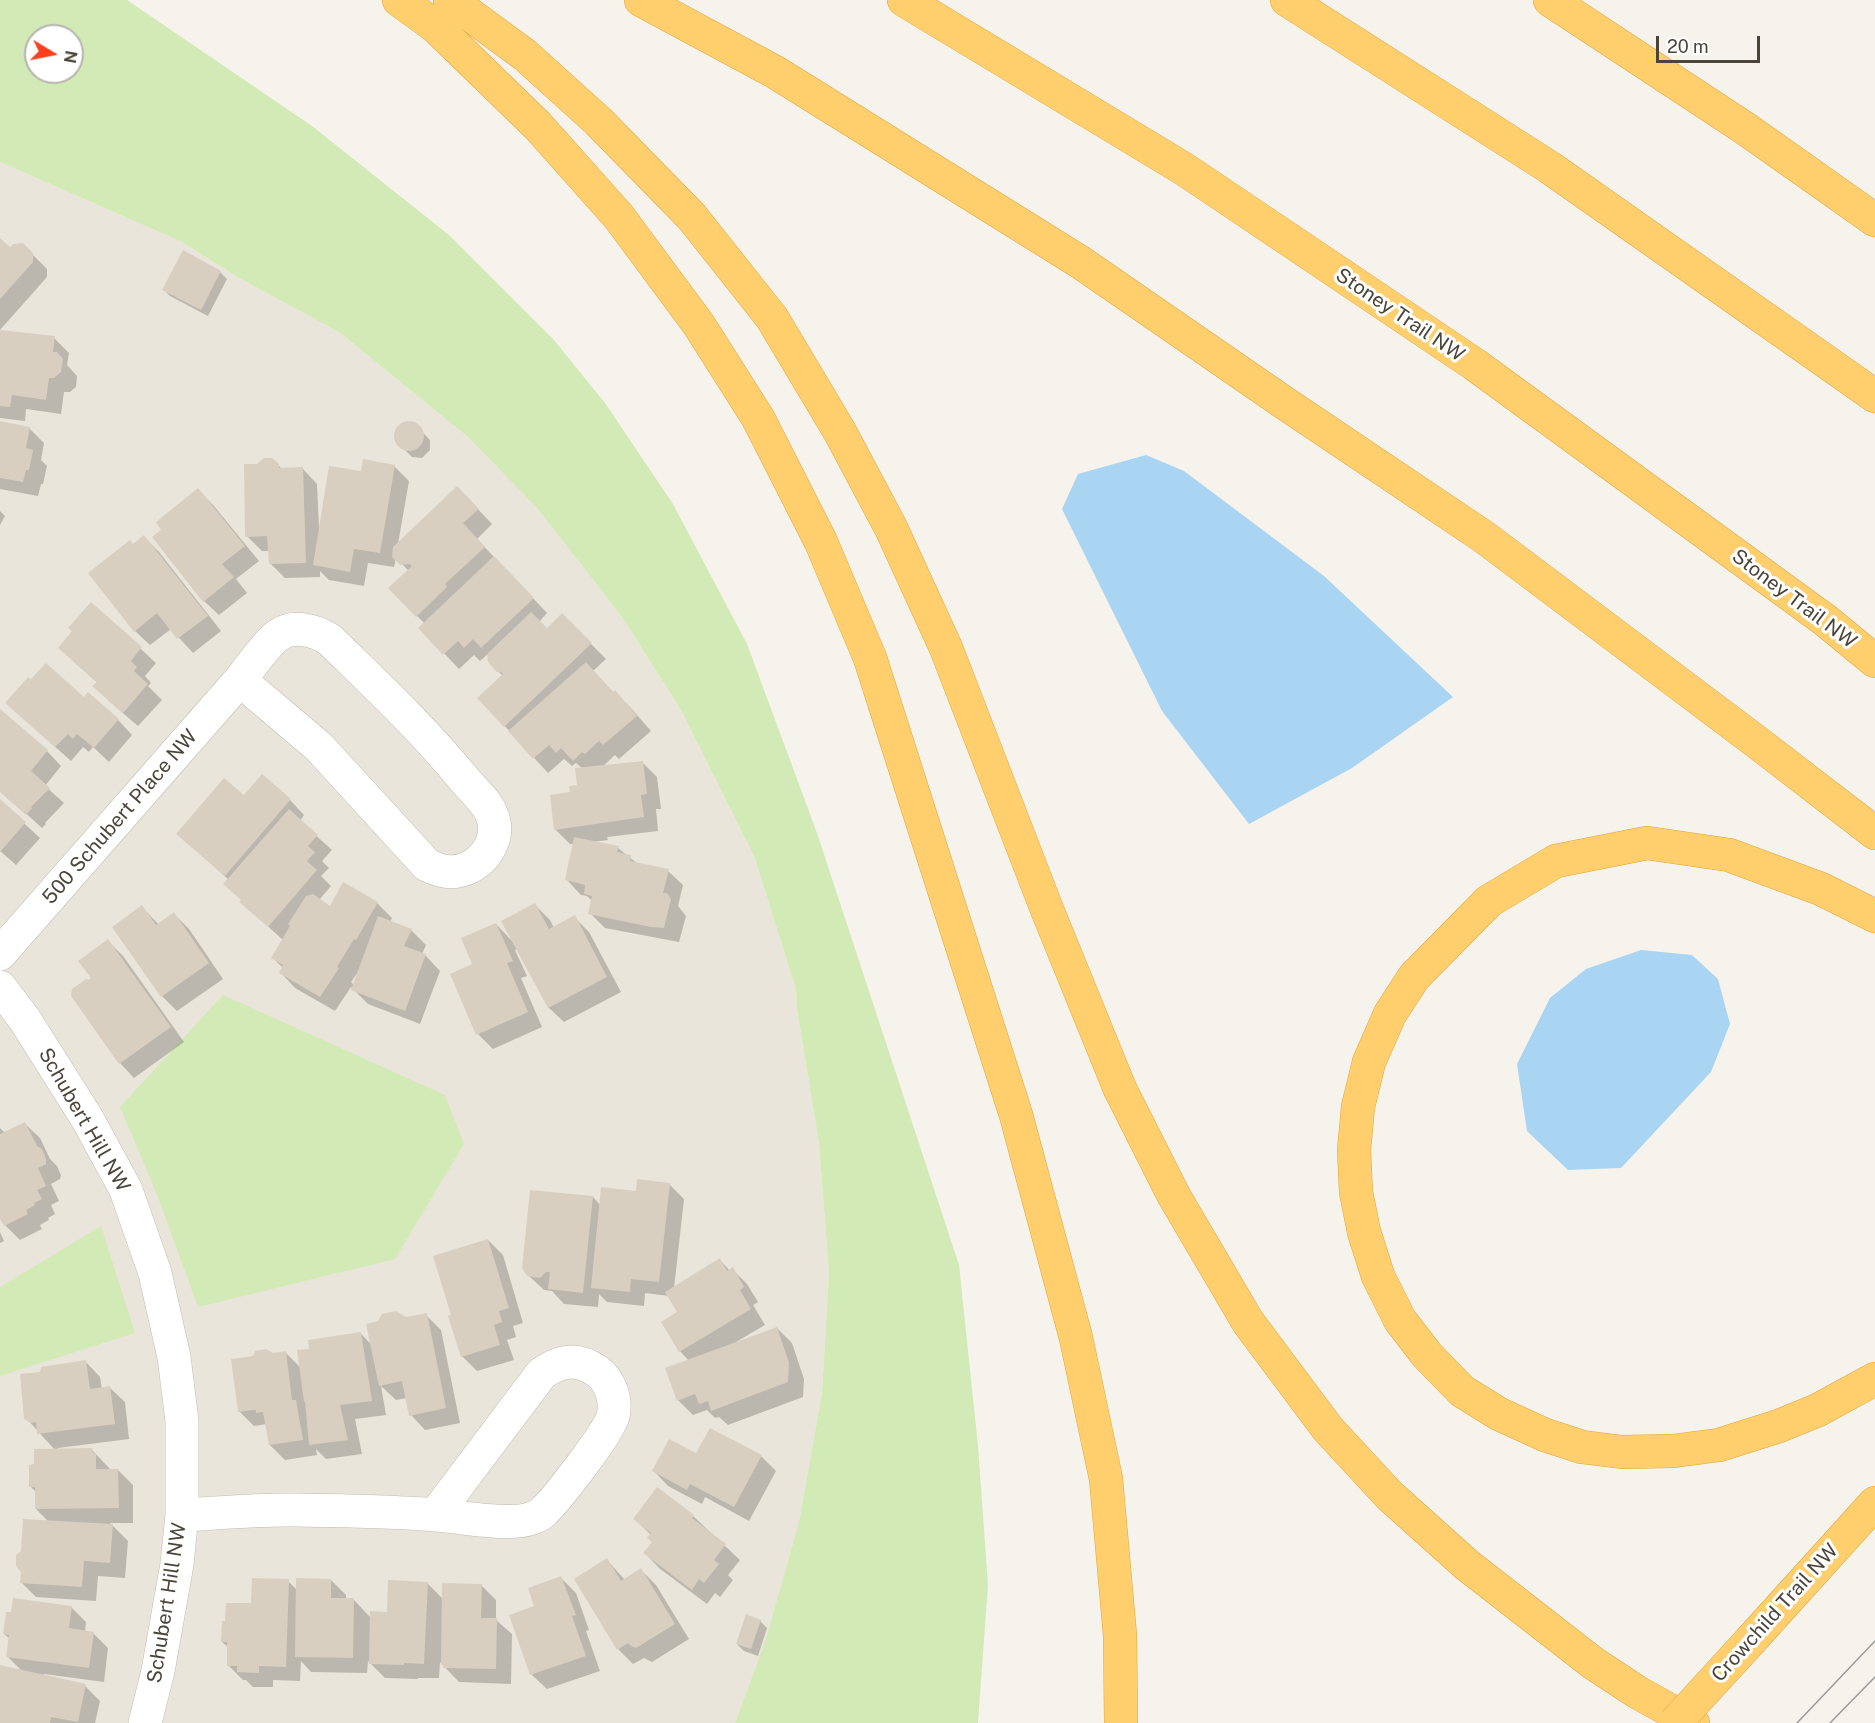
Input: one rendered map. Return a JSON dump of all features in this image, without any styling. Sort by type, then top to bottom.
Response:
[{"type":"highway","points":[[399,0],[435,26],[538,126],[619,218],[699,325],[758,417],[821,542],[870,658],[1016,1115],[1076,1338],[1106,1479],[1120,1635],[1122,1723]]},
{"type":"highway","points":[[450,0],[525,55],[598,121],[692,217],[772,318],[840,432],[891,528],[946,648],[1046,907],[1120,1089],[1174,1196],[1248,1322],[1328,1429],[1389,1495],[1467,1564],[1593,1663],[1636,1692],[1693,1723]]},
{"type":"highway","points":[[641,0],[775,72],[1080,262],[1484,537],[1875,834]]},
{"type":"highway","name":"Stoney Trail NW","points":[[904,0],[1184,169],[1474,364],[1825,620],[1875,661]]},
{"type":"highway","points":[[1287,0],[1549,167],[1875,396]]},
{"type":"highway","points":[[1550,0],[1746,129],[1875,220]]},
{"type":"highway","points":[[1875,916],[1821,889],[1729,855],[1647,843],[1556,861],[1489,901],[1414,977],[1390,1014],[1369,1062],[1358,1107],[1354,1150],[1356,1192],[1364,1232],[1378,1276],[1400,1320],[1427,1355],[1462,1391],[1499,1414],[1545,1435],[1582,1447],[1622,1452],[1672,1451],[1719,1445],[1779,1426],[1818,1410],[1875,1379]]},
{"type":"highway","name":"Crowchild Trail NW","points":[[1675,1723],[1875,1503]]},
{"type":"street","name":"500 Schubert Place NW","points":[[0,954],[276,636],[290,630],[304,629],[330,640],[439,749],[491,812],[495,826],[488,853],[465,870],[451,872],[427,865],[319,747],[240,680]]},
{"type":"street","name":"Schubert Hill NW","points":[[0,987],[13,1027],[88,1120],[126,1190],[155,1273],[174,1357],[182,1421],[182,1515],[177,1564],[158,1671],[145,1723]]},
{"type":"street","points":[[182,1515],[293,1510],[435,1515],[512,1522],[530,1520],[543,1512],[608,1428],[613,1414],[614,1400],[610,1386],[601,1374],[590,1366],[565,1362],[542,1373],[435,1515]]},
{"type":"shaded area","points":[[0,162],[182,242],[239,278],[339,332],[468,437],[537,508],[622,617],[681,710],[754,856],[796,989],[797,1009],[819,1143],[829,1273],[822,1393],[799,1522],[765,1643],[735,1723],[0,1723]]},
{"type":"green space","points":[[0,0],[127,0],[312,126],[449,235],[554,340],[605,403],[673,504],[747,644],[817,833],[959,1265],[978,1446],[988,1585],[978,1723],[735,1723],[765,1642],[799,1522],[822,1393],[829,1273],[819,1143],[797,1009],[796,989],[754,856],[681,710],[622,617],[537,508],[468,437],[339,332],[239,278],[182,242],[0,162]]},
{"type":"green space","points":[[223,995],[445,1095],[464,1144],[395,1259],[198,1307],[158,1197],[120,1107]]},
{"type":"green space","points":[[101,1226],[135,1333],[0,1376],[0,1287]]},
{"type":"water","points":[[1146,455],[1184,471],[1324,576],[1453,697],[1352,768],[1249,824],[1162,711],[1062,509],[1078,474]]},
{"type":"water","points":[[1641,950],[1692,955],[1718,979],[1730,1024],[1711,1072],[1621,1168],[1568,1170],[1527,1131],[1517,1064],[1550,998],[1586,969]]},
{"type":"building","points":[[0,238],[10,247],[13,244],[23,243],[33,253],[33,262],[0,299]]},
{"type":"building","points":[[183,250],[221,271],[201,310],[162,290]]},
{"type":"building","points":[[0,330],[55,336],[53,352],[57,352],[63,359],[61,372],[54,378],[49,378],[46,400],[12,395],[10,407],[0,406]]},
{"type":"building","points":[[0,421],[30,427],[26,448],[33,450],[29,470],[26,470],[23,482],[0,478]]},
{"type":"building","points":[[409,421],[415,422],[423,430],[423,442],[415,450],[409,451],[403,450],[395,442],[394,436],[395,430],[403,422]]},
{"type":"building","points":[[264,458],[272,458],[279,464],[279,468],[303,467],[306,563],[269,564],[267,536],[245,537],[244,464],[257,464]]},
{"type":"building","points":[[363,459],[395,465],[380,553],[354,549],[350,572],[313,565],[329,466],[361,471]]},
{"type":"building","points":[[457,486],[479,509],[463,523],[485,547],[445,584],[447,587],[416,617],[388,588],[412,566],[400,565],[392,557],[393,547]]},
{"type":"building","points":[[198,488],[245,546],[222,564],[234,577],[203,602],[152,537],[161,530],[156,522]]},
{"type":"building","points":[[144,535],[208,616],[177,639],[157,613],[134,632],[88,573],[130,540],[133,544]]},
{"type":"building","points":[[494,556],[534,598],[481,648],[473,639],[464,648],[458,641],[443,655],[418,628]]},
{"type":"building","points":[[91,602],[142,647],[131,661],[137,667],[134,671],[148,684],[123,713],[92,686],[97,682],[58,648],[72,631],[68,628]]},
{"type":"building","points":[[531,612],[547,628],[562,613],[592,643],[504,727],[477,698],[503,674],[497,672],[488,662],[487,654]]},
{"type":"building","points":[[586,662],[613,692],[615,690],[637,716],[603,745],[599,741],[573,761],[561,748],[556,753],[549,745],[533,759],[508,731]]},
{"type":"building","points":[[46,663],[84,697],[88,692],[119,719],[94,748],[77,734],[73,739],[68,734],[55,747],[5,703],[28,677],[31,679]]},
{"type":"building","points":[[0,709],[48,750],[31,771],[50,788],[26,815],[0,792]]},
{"type":"building","points":[[643,761],[647,794],[641,795],[644,817],[554,830],[550,795],[570,792],[569,786],[577,785],[575,768]]},
{"type":"building","points":[[262,774],[291,799],[225,876],[176,834],[224,778],[244,795]]},
{"type":"building","points":[[0,799],[26,822],[0,852]]},
{"type":"building","points":[[289,809],[318,835],[308,846],[315,852],[307,861],[317,870],[268,927],[239,902],[241,900],[223,884]]},
{"type":"building","points":[[574,837],[619,846],[617,852],[631,855],[630,861],[669,869],[663,893],[667,893],[671,899],[664,928],[588,914],[592,896],[584,894],[585,885],[565,880]]},
{"type":"building","points":[[343,882],[378,902],[320,997],[279,973],[283,965],[271,958],[290,926],[288,924],[306,896],[313,894],[330,906]]},
{"type":"building","points":[[535,903],[549,929],[575,915],[607,977],[548,1008],[501,921]]},
{"type":"building","points":[[142,905],[156,925],[174,912],[209,963],[161,997],[112,927]]},
{"type":"building","points":[[378,916],[412,929],[404,946],[426,954],[405,1011],[351,990]]},
{"type":"building","points":[[496,923],[513,961],[507,963],[528,1012],[476,1035],[450,974],[472,964],[461,938]]},
{"type":"building","points":[[108,939],[171,1027],[119,1064],[71,996],[72,989],[91,978],[78,961]]},
{"type":"building","points":[[25,1122],[46,1159],[46,1164],[38,1168],[46,1186],[37,1190],[42,1199],[26,1210],[28,1214],[4,1226],[0,1219],[0,1134]]},
{"type":"building","points":[[637,1179],[670,1183],[659,1282],[631,1279],[630,1292],[591,1288],[601,1187],[636,1191]]},
{"type":"building","points":[[530,1190],[593,1196],[583,1293],[548,1289],[550,1272],[546,1272],[540,1278],[527,1276],[522,1268]]},
{"type":"building","points":[[488,1239],[509,1308],[499,1311],[502,1322],[494,1325],[500,1345],[461,1357],[433,1256]]},
{"type":"building","points":[[720,1258],[727,1271],[733,1267],[744,1287],[740,1290],[751,1309],[679,1352],[661,1322],[677,1312],[665,1292]]},
{"type":"building","points":[[396,1311],[406,1317],[427,1313],[446,1408],[409,1416],[402,1381],[379,1386],[366,1324],[378,1321],[382,1314]]},
{"type":"building","points":[[777,1327],[789,1363],[788,1382],[711,1411],[708,1401],[699,1404],[695,1394],[677,1401],[665,1368]]},
{"type":"building","points":[[361,1332],[372,1401],[340,1405],[348,1440],[309,1445],[297,1350],[309,1349],[308,1340]]},
{"type":"building","points":[[266,1349],[273,1353],[286,1351],[292,1400],[296,1400],[303,1440],[269,1445],[263,1412],[256,1413],[256,1410],[253,1410],[238,1412],[231,1359],[253,1356],[255,1351]]},
{"type":"building","points":[[86,1360],[90,1389],[110,1386],[115,1424],[37,1434],[36,1422],[31,1423],[24,1419],[20,1374],[40,1372],[41,1367]]},
{"type":"building","points":[[710,1428],[762,1455],[734,1507],[690,1484],[687,1490],[652,1471],[669,1439],[696,1453]]},
{"type":"building","points":[[92,1448],[93,1453],[96,1453],[96,1469],[118,1469],[119,1508],[35,1509],[35,1487],[29,1487],[29,1465],[34,1464],[34,1449]]},
{"type":"building","points":[[657,1487],[694,1515],[692,1518],[726,1544],[714,1560],[719,1564],[704,1583],[699,1579],[692,1590],[643,1553],[652,1542],[647,1538],[651,1533],[633,1519]]},
{"type":"building","points":[[23,1519],[113,1524],[110,1563],[84,1561],[82,1587],[20,1583],[21,1572],[16,1566],[16,1555],[21,1551]]},
{"type":"building","points":[[607,1558],[621,1581],[641,1568],[675,1624],[636,1648],[628,1643],[617,1650],[574,1579]]},
{"type":"building","points":[[561,1576],[576,1615],[572,1616],[586,1656],[530,1675],[509,1615],[534,1606],[528,1588]]},
{"type":"building","points":[[252,1578],[289,1579],[286,1667],[259,1666],[259,1673],[237,1672],[237,1666],[227,1666],[227,1642],[221,1642],[226,1603],[251,1603]]},
{"type":"building","points":[[296,1578],[331,1579],[331,1598],[354,1598],[353,1658],[295,1657]]},
{"type":"building","points":[[388,1580],[428,1582],[424,1664],[369,1664],[370,1611],[387,1612]]},
{"type":"building","points":[[442,1583],[482,1584],[481,1618],[497,1618],[496,1669],[443,1668],[441,1665]]},
{"type":"building","points":[[13,1598],[72,1606],[69,1628],[94,1632],[89,1668],[6,1657],[9,1635],[3,1634],[6,1612],[11,1612]]},
{"type":"building","points":[[746,1614],[761,1620],[751,1649],[736,1644]]},
{"type":"building","points":[[0,1665],[86,1684],[78,1722],[51,1717],[50,1723],[0,1723]]},
{"type":"tram line","points":[[1797,1723],[1875,1641]]},
{"type":"tram line","points":[[1830,1723],[1875,1677]]}]
